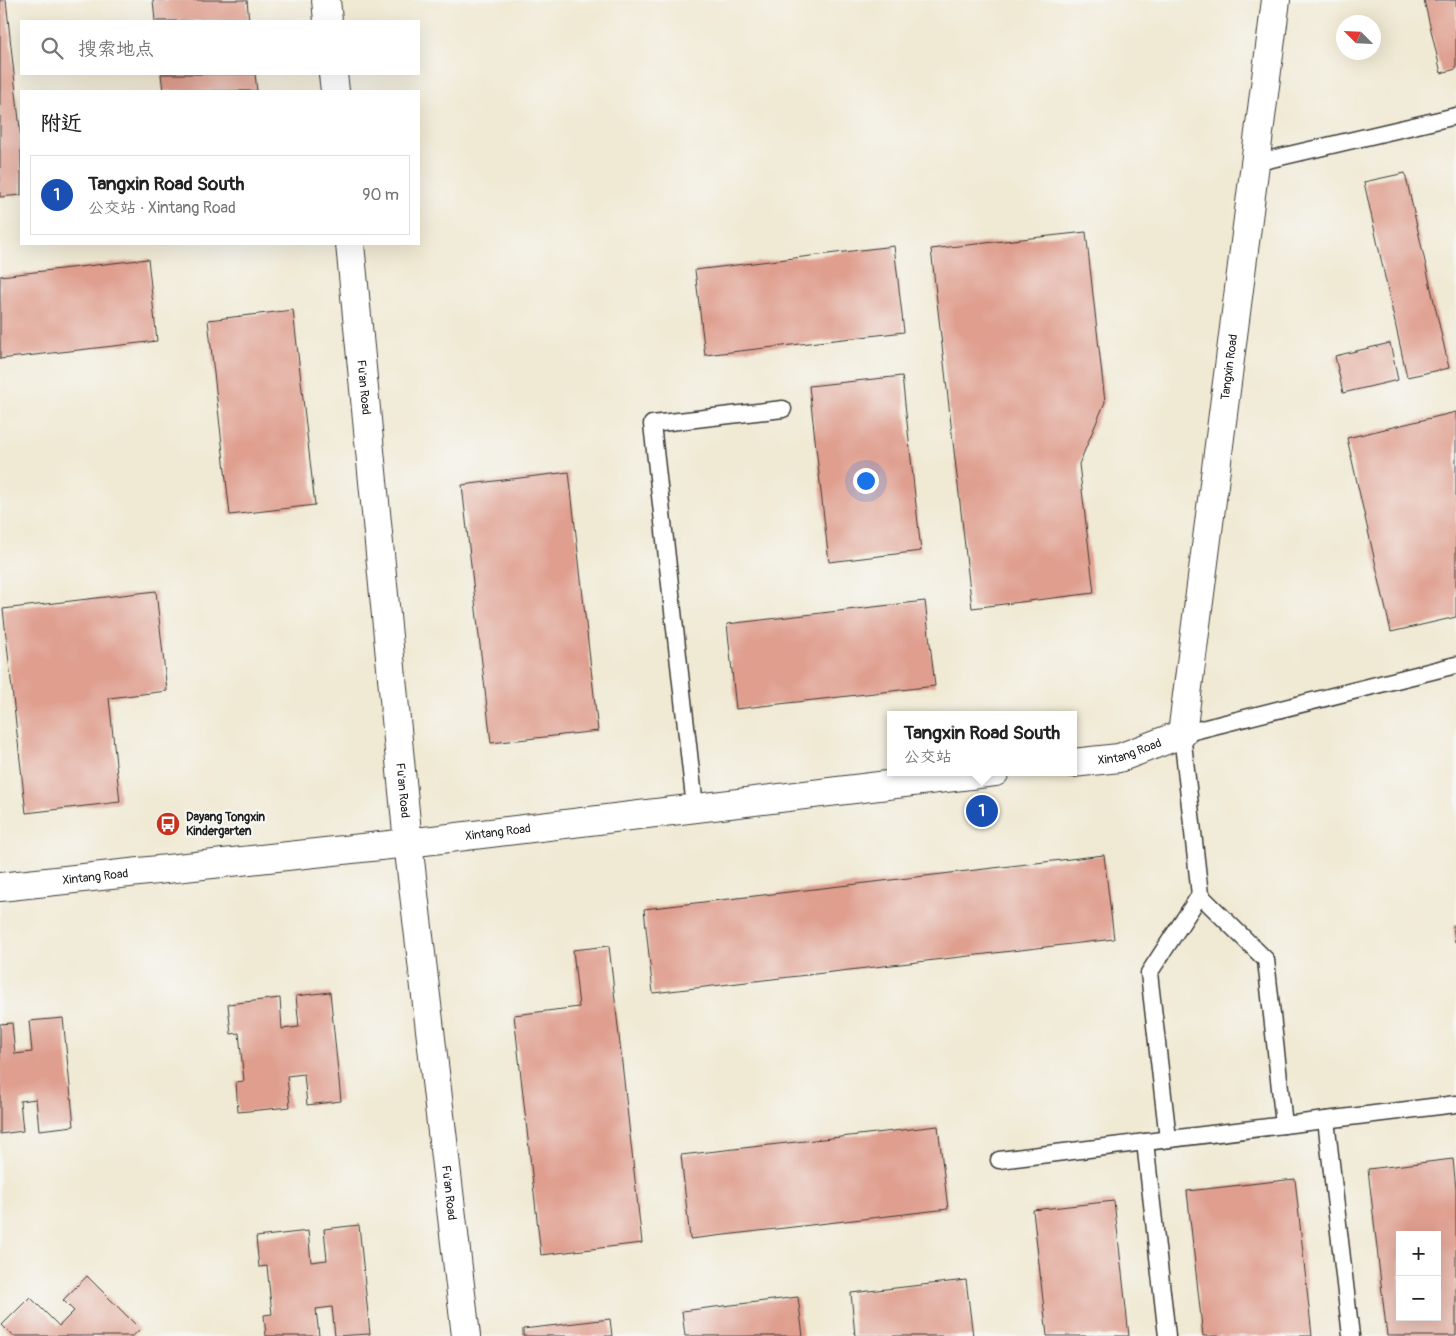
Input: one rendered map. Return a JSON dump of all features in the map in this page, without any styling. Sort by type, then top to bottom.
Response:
[{"type":"street","points":[[326,0],[328,20]]},
{"type":"street","name":"Tangxin Road","points":[[1182,734],[1276,0]]},
{"type":"street","points":[[333,75],[335,90]]},
{"type":"street","name":"Fu'an Road","points":[[350,245],[408,843],[466,1336]]},
{"type":"street","name":"Xintang Road","points":[[1077,763],[1119,758],[1182,734]]},
{"type":"street","name":"Xintang Road","points":[[0,886],[408,843],[961,776]]},
{"type":"lane","points":[[1254,163],[1456,116]]},
{"type":"lane","points":[[695,807],[652,424],[783,409]]},
{"type":"lane","points":[[1284,1125],[1266,960],[1200,895],[1182,734],[1456,665]]},
{"type":"lane","points":[[1168,1139],[1149,973],[1200,895]]},
{"type":"lane","points":[[999,1160],[1456,1104]]},
{"type":"lane","points":[[1326,1120],[1351,1336]]},
{"type":"lane","points":[[1145,1142],[1167,1336]]},
{"type":"building","points":[[0,0],[6,0],[20,130],[20,195],[0,197]]},
{"type":"building","points":[[153,0],[247,0],[249,20],[155,20]]},
{"type":"building","points":[[1424,0],[1456,0],[1456,69],[1441,73]]},
{"type":"building","points":[[161,75],[255,75],[257,90],[163,90]]},
{"type":"building","points":[[1405,173],[1449,368],[1407,377],[1364,182]]},
{"type":"building","points":[[1086,232],[1105,402],[1079,464],[1094,593],[972,608],[931,249]]},
{"type":"building","points":[[894,246],[904,332],[705,355],[695,270]]},
{"type":"building","points":[[148,259],[157,341],[0,359],[0,276]]},
{"type":"building","points":[[293,310],[315,505],[230,515],[208,320]]},
{"type":"building","points":[[1390,343],[1398,380],[1343,393],[1335,356]]},
{"type":"building","points":[[902,376],[921,551],[829,562],[809,386]]},
{"type":"building","points":[[1456,412],[1456,617],[1391,632],[1347,438]]},
{"type":"building","points":[[569,472],[598,731],[491,743],[462,485]]},
{"type":"building","points":[[156,591],[167,691],[109,698],[120,802],[26,813],[3,609]]},
{"type":"building","points":[[925,601],[935,686],[736,709],[727,624]]},
{"type":"building","points":[[1104,855],[1114,939],[653,993],[644,909]]},
{"type":"building","points":[[1453,925],[1456,925],[1456,942],[1455,942]]},
{"type":"building","points":[[609,946],[642,1243],[541,1255],[514,1015],[579,1007],[573,950]]},
{"type":"building","points":[[330,992],[341,1101],[307,1105],[304,1074],[287,1076],[290,1107],[238,1112],[236,1082],[244,1081],[239,1033],[231,1034],[228,1004],[280,998],[282,1029],[299,1027],[296,996]]},
{"type":"building","points":[[63,1018],[74,1126],[39,1130],[36,1099],[20,1101],[23,1131],[0,1134],[0,1024],[12,1023],[15,1054],[32,1052],[29,1021]]},
{"type":"building","points":[[938,1126],[948,1209],[690,1239],[681,1155]]},
{"type":"building","points":[[1453,1159],[1456,1189],[1456,1336],[1387,1336],[1368,1169]]},
{"type":"building","points":[[1295,1179],[1312,1336],[1203,1336],[1187,1191]]},
{"type":"building","points":[[1114,1201],[1129,1336],[1047,1336],[1033,1210]]},
{"type":"building","points":[[359,1225],[370,1334],[335,1336],[332,1307],[316,1309],[319,1336],[266,1336],[264,1315],[272,1314],[267,1266],[259,1267],[256,1237],[308,1231],[311,1262],[327,1260],[324,1229]]},
{"type":"building","points":[[87,1276],[140,1329],[133,1336],[13,1336],[2,1325],[30,1297],[59,1326],[74,1311],[63,1300]]},
{"type":"building","points":[[966,1280],[973,1336],[855,1336],[851,1293]]},
{"type":"building","points":[[798,1297],[803,1336],[685,1336],[682,1311]]},
{"type":"building","points":[[610,1319],[612,1336],[523,1336],[523,1329]]},
{"type":"place","name":"Tangxin Road South","points":[[982,811]]},
{"type":"place","name":"Dayang Tongxin Kindergarten","points":[[168,824]]}]
